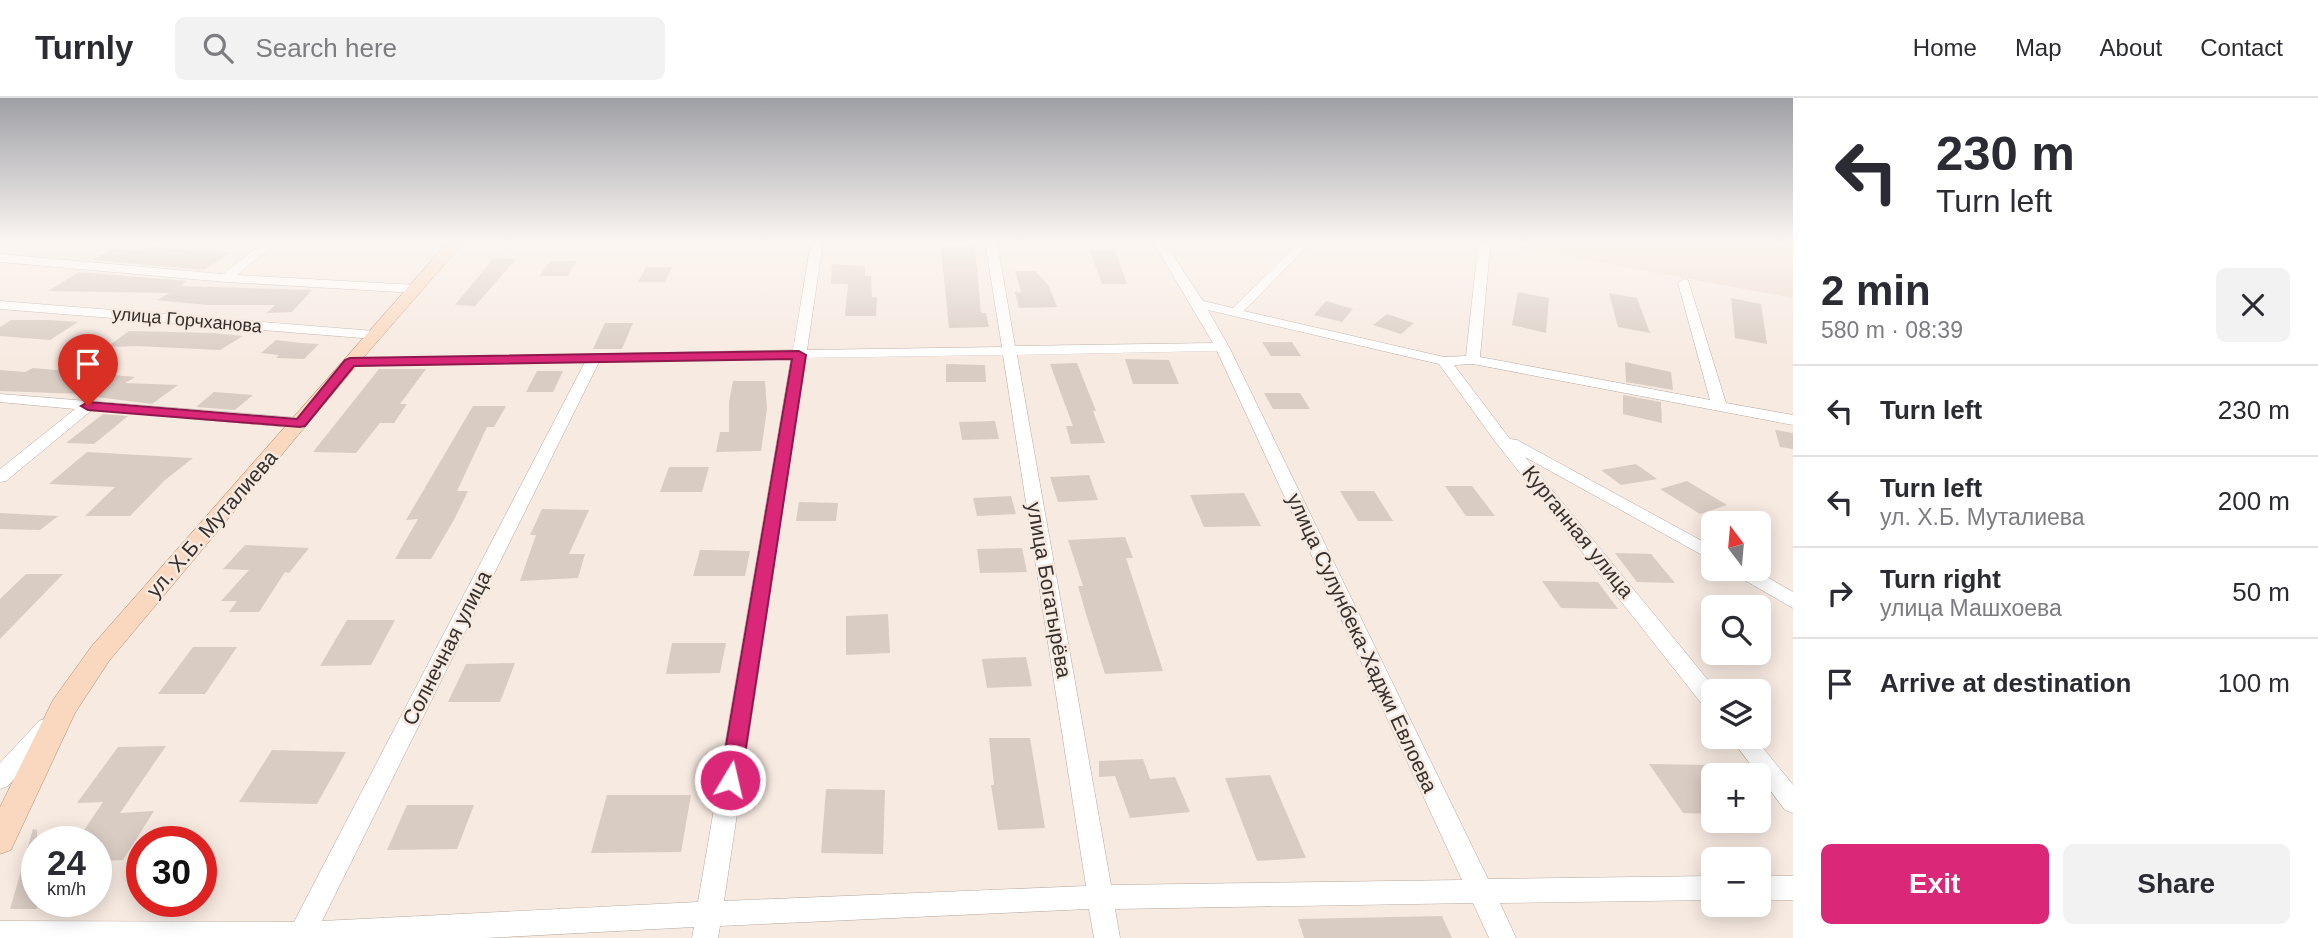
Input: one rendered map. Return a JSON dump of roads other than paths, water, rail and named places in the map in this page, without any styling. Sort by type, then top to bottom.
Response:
[{"type":"main road","name":"ул. Х.Б. Муталиева","points":[[63,708],[100,654],[350,362],[423,281]]},
{"type":"main road","points":[[0,841],[63,708]]},
{"type":"street","points":[[281,281],[416,289]]},
{"type":"street","points":[[707,926],[811,281]]},
{"type":"street","name":"улица Богатырёва","points":[[997,281],[1107,938]]},
{"type":"street","name":"улица Сулунбека-Хаджи Евлоева","points":[[1183,281],[1222,347],[1503,938]]},
{"type":"street","points":[[1235,313],[1267,281]]},
{"type":"street","points":[[1473,360],[1481,281]]},
{"type":"street","points":[[1684,283],[1719,406]]},
{"type":"street","points":[[1198,304],[1444,361],[1473,360],[1793,420]]},
{"type":"street","name":"улица Горчханова","points":[[0,305],[374,335]]},
{"type":"street","points":[[350,362],[1222,347]]},
{"type":"street","name":"Солнечная улица","points":[[301,937],[594,358]]},
{"type":"street","name":"Курганная улица","points":[[1444,361],[1500,437],[1701,687]]},
{"type":"street","points":[[0,398],[300,423]]},
{"type":"street","points":[[0,477],[88,406]]},
{"type":"street","points":[[1500,437],[1701,548]]},
{"type":"street","points":[[1759,581],[1793,601]]},
{"type":"street","name":"ул. Х.Б. Муталиева","points":[[0,779],[63,708]]},
{"type":"street","points":[[1750,749],[1793,803]]},
{"type":"street","points":[[0,934],[301,937],[707,926],[1101,897],[1701,888]]},
{"type":"street","points":[[1771,888],[1793,888]]}]
